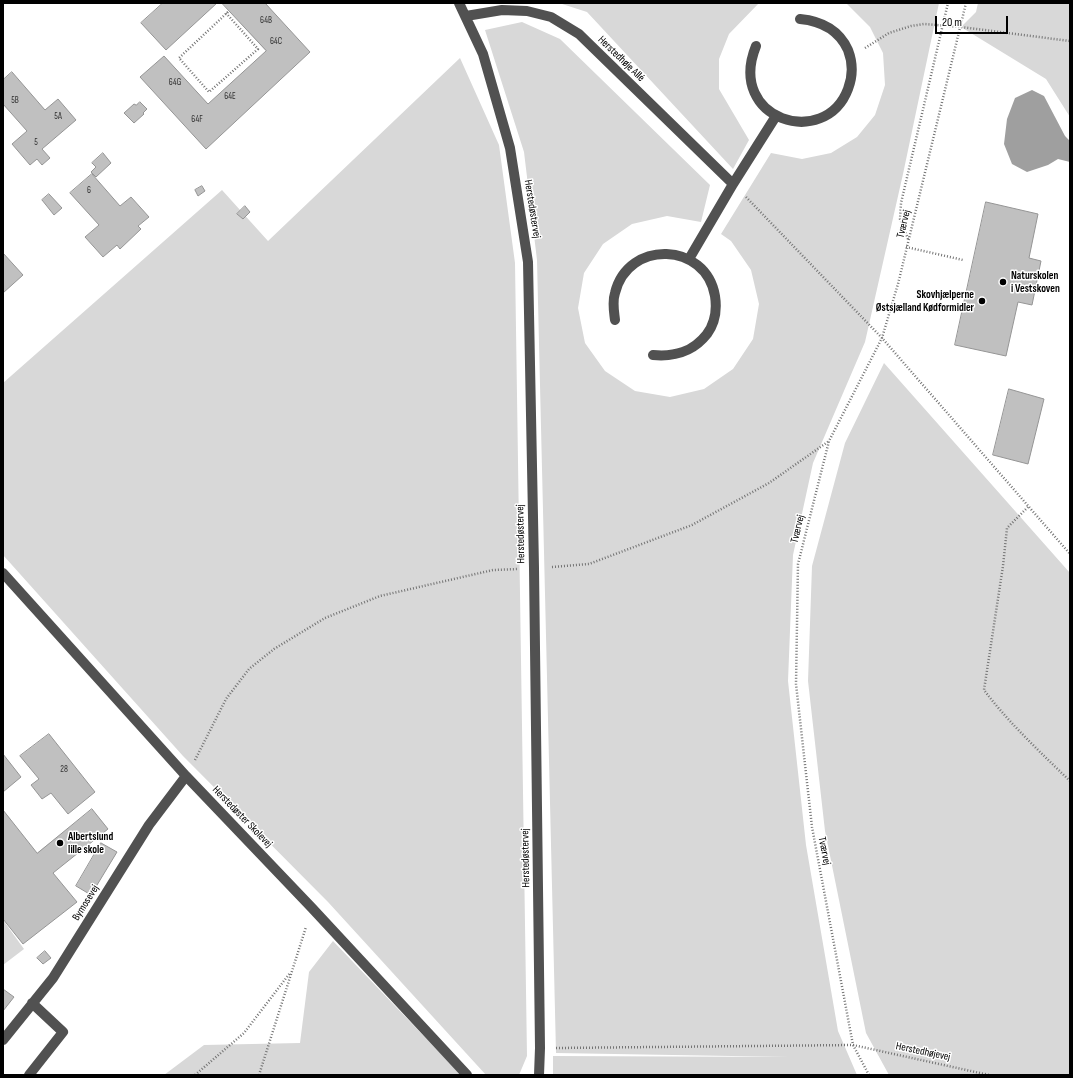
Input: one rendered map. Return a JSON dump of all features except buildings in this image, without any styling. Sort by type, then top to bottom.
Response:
[{"type":"street","name":"Herstedøstervej","points":[[459,3],[483,54],[510,148],[528,262],[534,568],[540,1048],[538,1075]]},
{"type":"street","name":"Herstedhøje Allé","points":[[466,16],[502,10],[527,11],[551,17],[579,34],[733,184]]},
{"type":"street","points":[[756,46],[751,59],[749,72],[751,85],[757,98],[765,108],[776,116],[789,121],[802,122],[815,120],[828,115],[838,106],[846,95],[851,83],[852,69],[850,56],[845,44],[836,33],[826,25],[813,20],[800,19]]},
{"type":"street","points":[[689,259],[733,184],[776,116]]},
{"type":"street","points":[[615,320],[613,307],[614,293],[619,281],[627,270],[637,261],[663,253],[676,254],[689,259],[700,267],[708,277],[714,290],[716,303],[715,316],[710,329],[702,340],[692,348],[680,354],[666,356],[653,355]]},
{"type":"street","name":"Herstedøster Skolevej","points":[[3,573],[186,776],[312,908],[467,1075]]},
{"type":"street","name":"Bymosevej","points":[[3,1040],[53,978],[149,825],[186,776]]},
{"type":"street","points":[[29,1075],[63,1032],[32,1003]]},
{"type":"path","points":[[908,239],[900,219],[901,203],[948,3]]},
{"type":"path","name":"Tværvej","points":[[869,1075],[853,1045],[812,827],[796,684],[798,564],[829,441],[882,338],[898,284],[966,3]]},
{"type":"path","points":[[226,14],[258,49],[209,92],[179,58],[229,11]]},
{"type":"path","points":[[850,56],[889,33],[911,26],[924,24],[961,27],[1070,41]]},
{"type":"path","points":[[733,184],[882,338],[1070,554]]},
{"type":"path","points":[[906,247],[963,260]]},
{"type":"path","points":[[186,776],[226,699],[249,669],[274,650],[325,618],[380,596],[493,570],[589,564],[692,525],[769,483],[829,441]]},
{"type":"path","points":[[1028,506],[1007,528],[1003,566],[984,690],[1043,755],[1070,781]]},
{"type":"path","points":[[259,1075],[312,908]]},
{"type":"path","points":[[195,1075],[244,1033],[291,971]]},
{"type":"path","name":"Herstedhøjevej","points":[[540,1048],[853,1045],[990,1075]]},
{"type":"shaded area","points":[[559,3],[759,3],[729,34],[719,59],[719,89],[749,140],[733,169],[587,12]]},
{"type":"shaded area","points":[[844,3],[939,3],[903,174],[865,342],[813,463],[793,555],[788,681],[806,845],[838,1031],[857,1075],[553,1075],[553,1056],[790,1057],[556,1053],[537,260],[524,152],[485,30],[522,22],[560,39],[710,185],[701,222],[667,216],[632,224],[603,244],[584,273],[578,308],[585,343],[605,371],[635,391],[670,397],[704,389],[733,369],[753,339],[759,304],[751,270],[731,241],[721,234],[771,153],[802,159],[831,153],[857,137],[875,115],[885,85],[883,53],[870,27],[847,4]]},
{"type":"shaded area","points":[[978,3],[1070,3],[1070,117],[1046,79],[961,27],[976,12]]},
{"type":"shaded area","points":[[460,58],[499,145],[515,263],[527,1056],[519,1075],[486,1075],[328,902],[183,756],[3,555],[3,383],[222,190],[268,241]]},
{"type":"shaded area","points":[[1032,90],[1044,96],[1065,136],[1070,141],[1070,162],[1058,159],[1048,165],[1027,172],[1012,164],[1004,144],[1007,119],[1015,98]]},
{"type":"shaded area","points":[[884,363],[1070,573],[1070,1075],[889,1075],[866,1033],[825,831],[808,681],[812,566],[845,443]]},
{"type":"shaded area","points":[[3,920],[24,949],[3,965]]},
{"type":"shaded area","points":[[333,941],[461,1075],[164,1075],[204,1045],[300,1043],[309,972]]},
{"type":"place","name":"Naturskolen i Vestskoven","points":[[1003,282]]},
{"type":"place","name":"Skovhjælperne Østsjælland Kødformidler","points":[[982,301]]},
{"type":"place","name":"Albertslund lille skole","points":[[60,843]]}]
